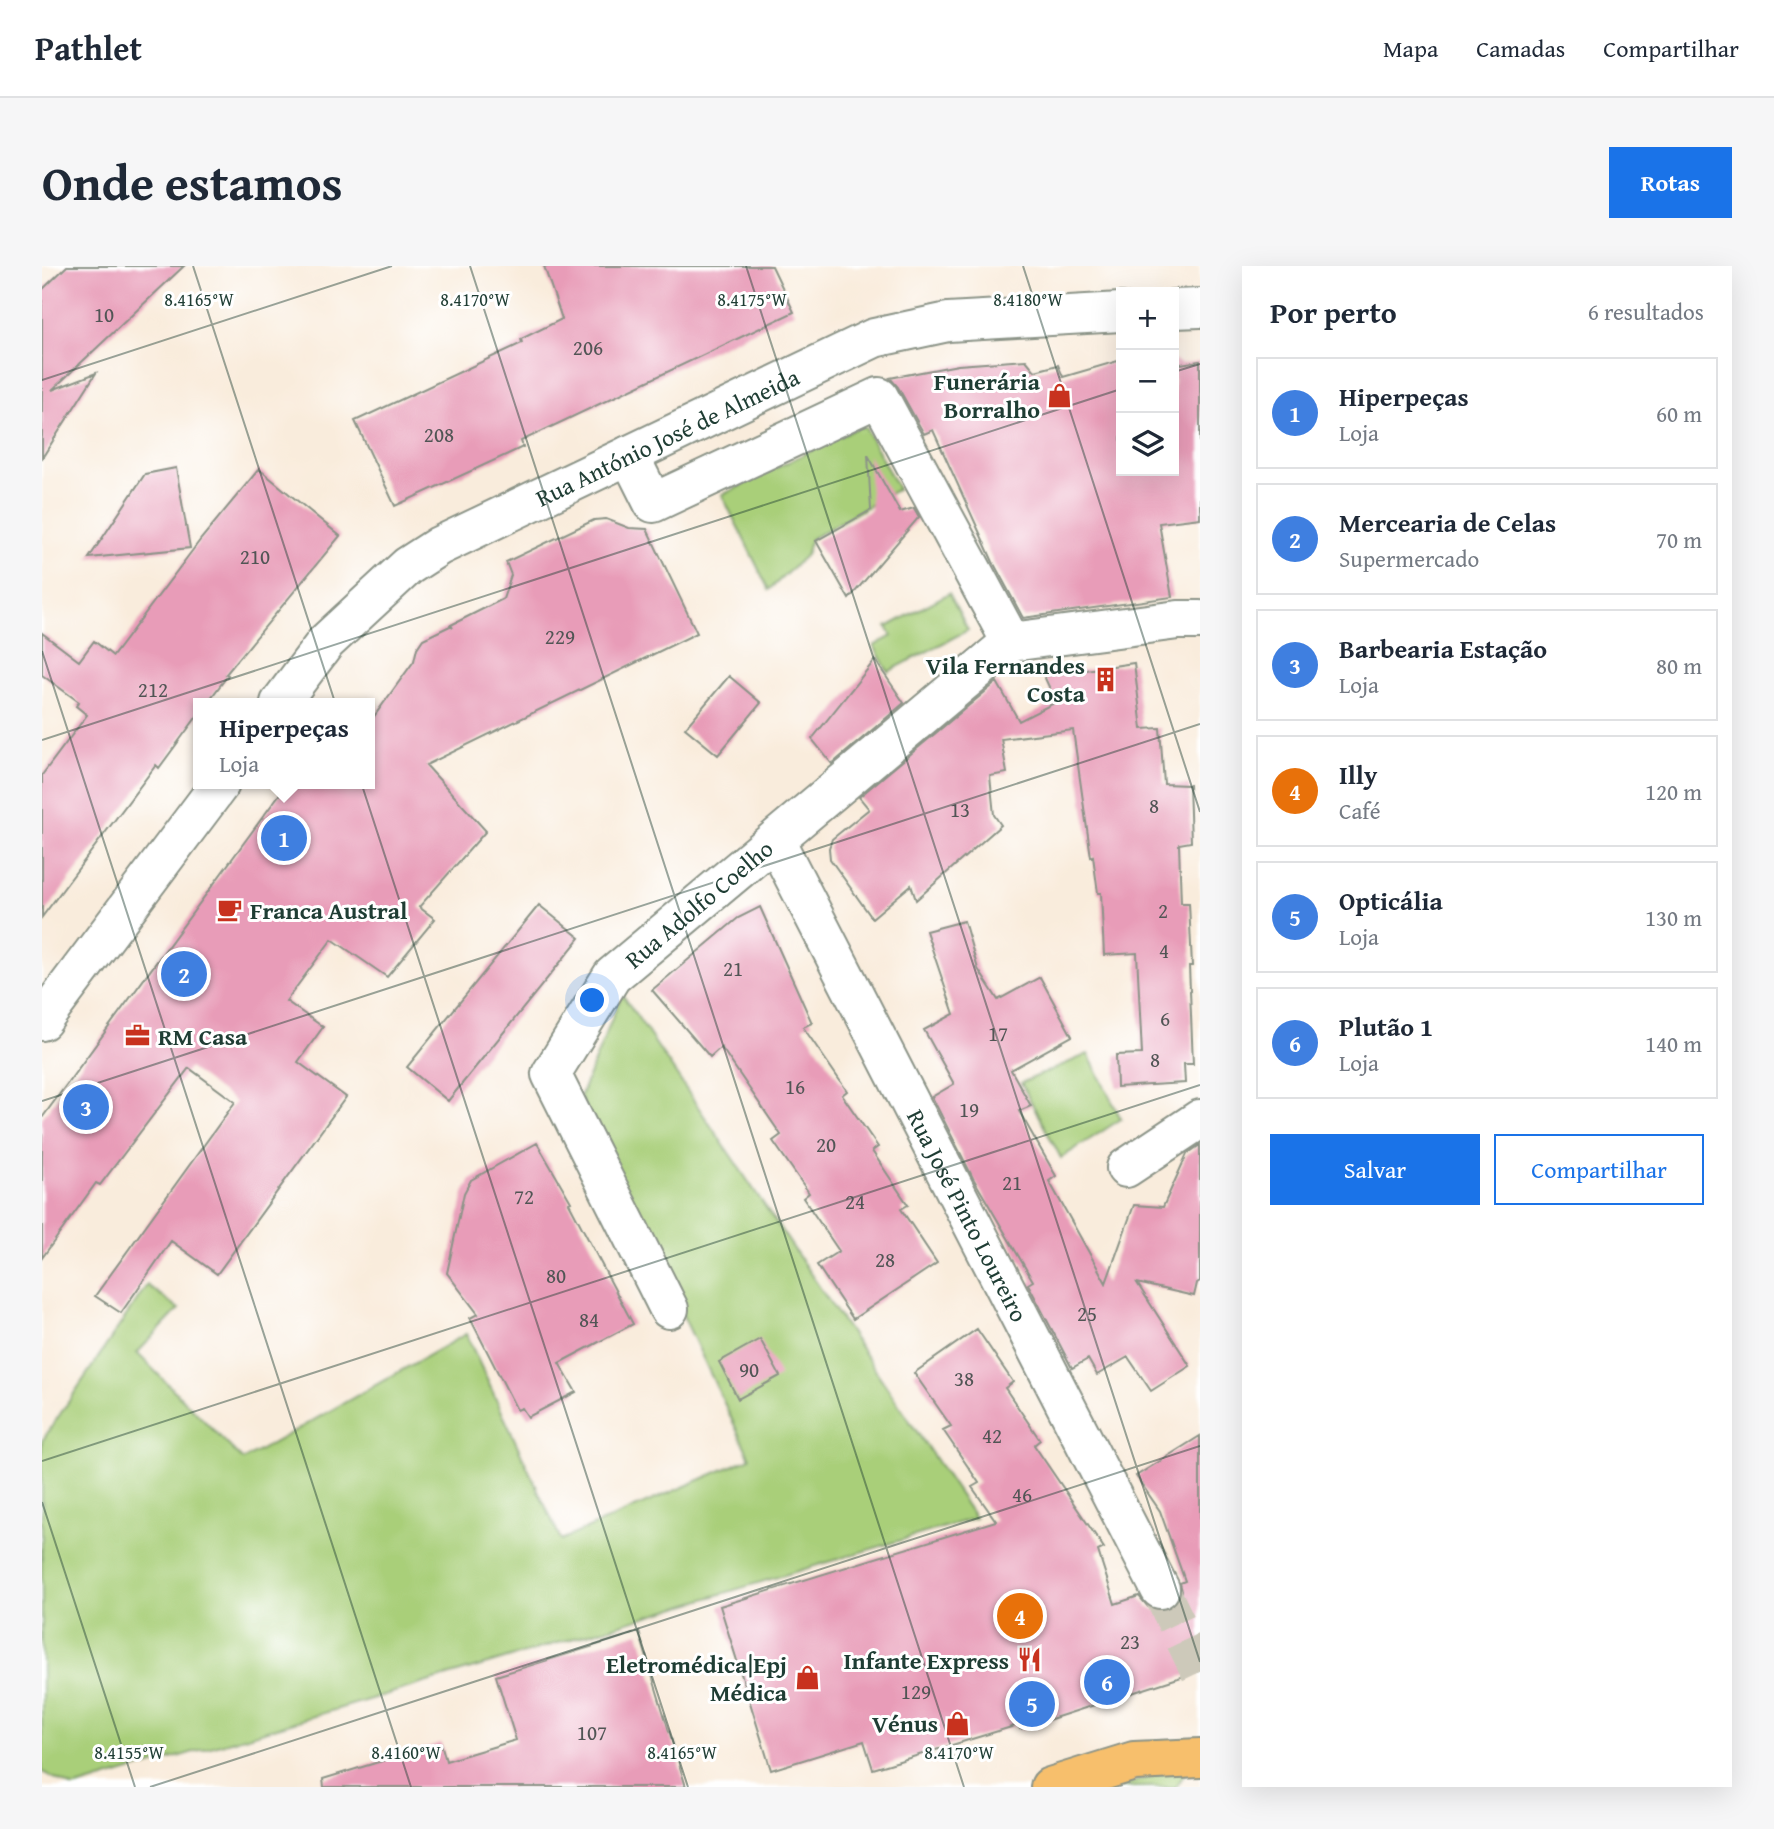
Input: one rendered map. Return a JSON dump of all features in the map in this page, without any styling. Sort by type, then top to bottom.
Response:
[{"type":"main road","points":[[1050,1787],[1134,1761],[1200,1758]]},
{"type":"main road","points":[[1189,1787],[1200,1774]]},
{"type":"street","points":[[1179,309],[1200,308]]},
{"type":"street","name":"Rua António José de Almeida","points":[[284,698],[326,642],[417,559],[439,546],[874,338],[948,322],[1116,312]]},
{"type":"street","points":[[629,455],[653,503],[879,397],[1011,642],[1200,620]]},
{"type":"street","name":"Rua Adolfo Coelho","points":[[669,1309],[551,1074],[612,976],[1011,642]]},
{"type":"street","points":[[42,1021],[216,789]]},
{"type":"street","name":"Rua José Pinto Loureiro","points":[[775,840],[1160,1589]]},
{"type":"street","points":[[1126,1168],[1200,1119]]},
{"type":"green space","points":[[858,427],[865,427],[898,489],[811,539],[806,555],[769,590],[722,495]]},
{"type":"green space","points":[[949,593],[968,630],[888,672],[874,646],[892,636],[887,627]]},
{"type":"green space","points":[[622,994],[975,1518],[77,1787],[42,1772],[42,1441],[147,1285],[179,1309],[137,1353],[243,1460],[466,1334],[561,1540],[750,1458],[580,1097]]},
{"type":"green space","points":[[1088,1054],[1121,1119],[1061,1158],[1021,1083]]},
{"type":"green space","points":[[1188,1769],[1176,1787],[1117,1787],[1167,1772]]},
{"type":"building","points":[[67,266],[184,266],[52,390],[96,373],[42,458],[42,290]]},
{"type":"building","points":[[544,266],[772,266],[794,312],[521,441],[523,447],[395,506],[355,421],[522,343],[521,339],[562,319]]},
{"type":"building","points":[[1026,360],[1035,371],[1058,365],[1063,377],[1116,361],[1116,476],[1179,476],[1179,363],[1200,361],[1200,518],[1159,523],[1172,597],[1023,618],[993,562],[933,430],[924,434],[898,387],[890,378],[958,365]]},
{"type":"building","points":[[868,455],[900,512],[914,508],[919,517],[849,599],[816,541],[871,510]]},
{"type":"building","points":[[176,468],[190,548],[89,558],[145,474]]},
{"type":"building","points":[[259,469],[340,536],[226,674],[228,675],[211,698],[193,698],[193,722],[159,768],[156,765],[42,917],[42,775],[87,715],[76,706],[79,702],[42,675],[42,633],[79,661],[94,641],[113,656],[201,539]]},
{"type":"building","points":[[606,519],[629,528],[647,529],[697,633],[426,765],[486,831],[419,907],[435,919],[387,977],[332,939],[286,1001],[323,1027],[298,1062],[346,1097],[217,1274],[171,1241],[121,1313],[95,1296],[235,1102],[189,1068],[100,1185],[96,1183],[42,1258],[42,1118],[283,789],[375,789],[375,715],[414,661],[417,648],[423,639],[450,626],[453,628],[451,625],[503,599],[511,575],[506,562],[594,520]]},
{"type":"building","points":[[875,660],[904,703],[832,764],[812,739]]},
{"type":"building","points":[[1134,663],[1142,729],[1160,728],[1164,784],[1189,785],[1191,842],[1179,844],[1181,903],[1189,903],[1193,1064],[1184,1064],[1185,1083],[1117,1087],[1116,1055],[1142,1054],[1137,953],[1104,955],[1101,893],[1098,893],[1093,856],[1091,857],[1073,730],[1001,739],[1007,773],[990,776],[994,815],[1001,825],[916,900],[911,885],[872,918],[830,859],[829,848],[832,839],[869,809],[859,797],[997,682],[1019,721],[1056,702],[1044,676]]},
{"type":"building","points":[[729,676],[761,703],[718,755],[685,728]]},
{"type":"building","points":[[539,905],[580,938],[448,1101],[407,1067]]},
{"type":"building","points":[[760,907],[812,1023],[803,1027],[847,1091],[842,1095],[878,1147],[872,1151],[908,1205],[901,1209],[937,1263],[853,1319],[817,1265],[839,1251],[803,1198],[809,1193],[773,1141],[781,1135],[721,1047],[710,1057],[652,990],[738,918]]},
{"type":"building","points":[[964,921],[978,969],[998,1000],[1040,977],[1072,1036],[1011,1070],[1031,1106],[1019,1111],[1056,1176],[1049,1181],[1106,1283],[1134,1205],[1163,1207],[1187,1154],[1200,1145],[1200,1281],[1194,1296],[1137,1283],[1190,1366],[1151,1391],[1128,1357],[1097,1375],[1088,1359],[1072,1368],[1028,1284],[1033,1281],[973,1178],[932,1097],[954,1084],[924,1030],[954,1014],[926,931]]},
{"type":"building","points":[[537,1143],[571,1202],[569,1203],[633,1324],[559,1363],[576,1392],[528,1417],[522,1408],[517,1410],[470,1318],[478,1314],[447,1273],[464,1193],[471,1180]]},
{"type":"building","points":[[977,1329],[1013,1382],[1005,1388],[1040,1440],[1034,1445],[1104,1548],[1098,1551],[1115,1604],[1139,1596],[1148,1607],[1160,1611],[1171,1608],[1179,1600],[1182,1591],[1180,1583],[1185,1581],[1160,1511],[1136,1476],[1200,1436],[1200,1671],[1020,1729],[1018,1725],[873,1769],[864,1741],[771,1770],[720,1606],[996,1521],[972,1487],[979,1483],[943,1430],[951,1426],[914,1373]]},
{"type":"building","points":[[760,1339],[780,1376],[738,1399],[719,1362]]},
{"type":"building","points":[[639,1632],[686,1787],[324,1787],[323,1779],[441,1743],[446,1761],[516,1740],[496,1676]]},
{"type":"tunnel","points":[[1160,1589],[1200,1672]]},
{"type":"place","name":"Funerária Borralho","points":[[1060,395]]},
{"type":"place","name":"Vila Fernandes Costa","points":[[1105,679]]},
{"type":"place","name":"Hiperpeças","points":[[284,838]]},
{"type":"place","name":"Franca Austral","points":[[230,910]]},
{"type":"place","name":"Mercearia de Celas","points":[[184,974]]},
{"type":"place","name":"RM Casa","points":[[138,1036]]},
{"type":"place","name":"Barbearia Estação","points":[[86,1107]]},
{"type":"place","name":"Illy","points":[[1020,1616]]},
{"type":"place","name":"Infante Express","points":[[1029,1660]]},
{"type":"place","name":"Eletromédica|Epj Médica","points":[[807,1678]]},
{"type":"place","name":"Plutão 1","points":[[1107,1682]]},
{"type":"place","name":"Opticália","points":[[1032,1704]]},
{"type":"place","name":"Vénus","points":[[958,1723]]}]
